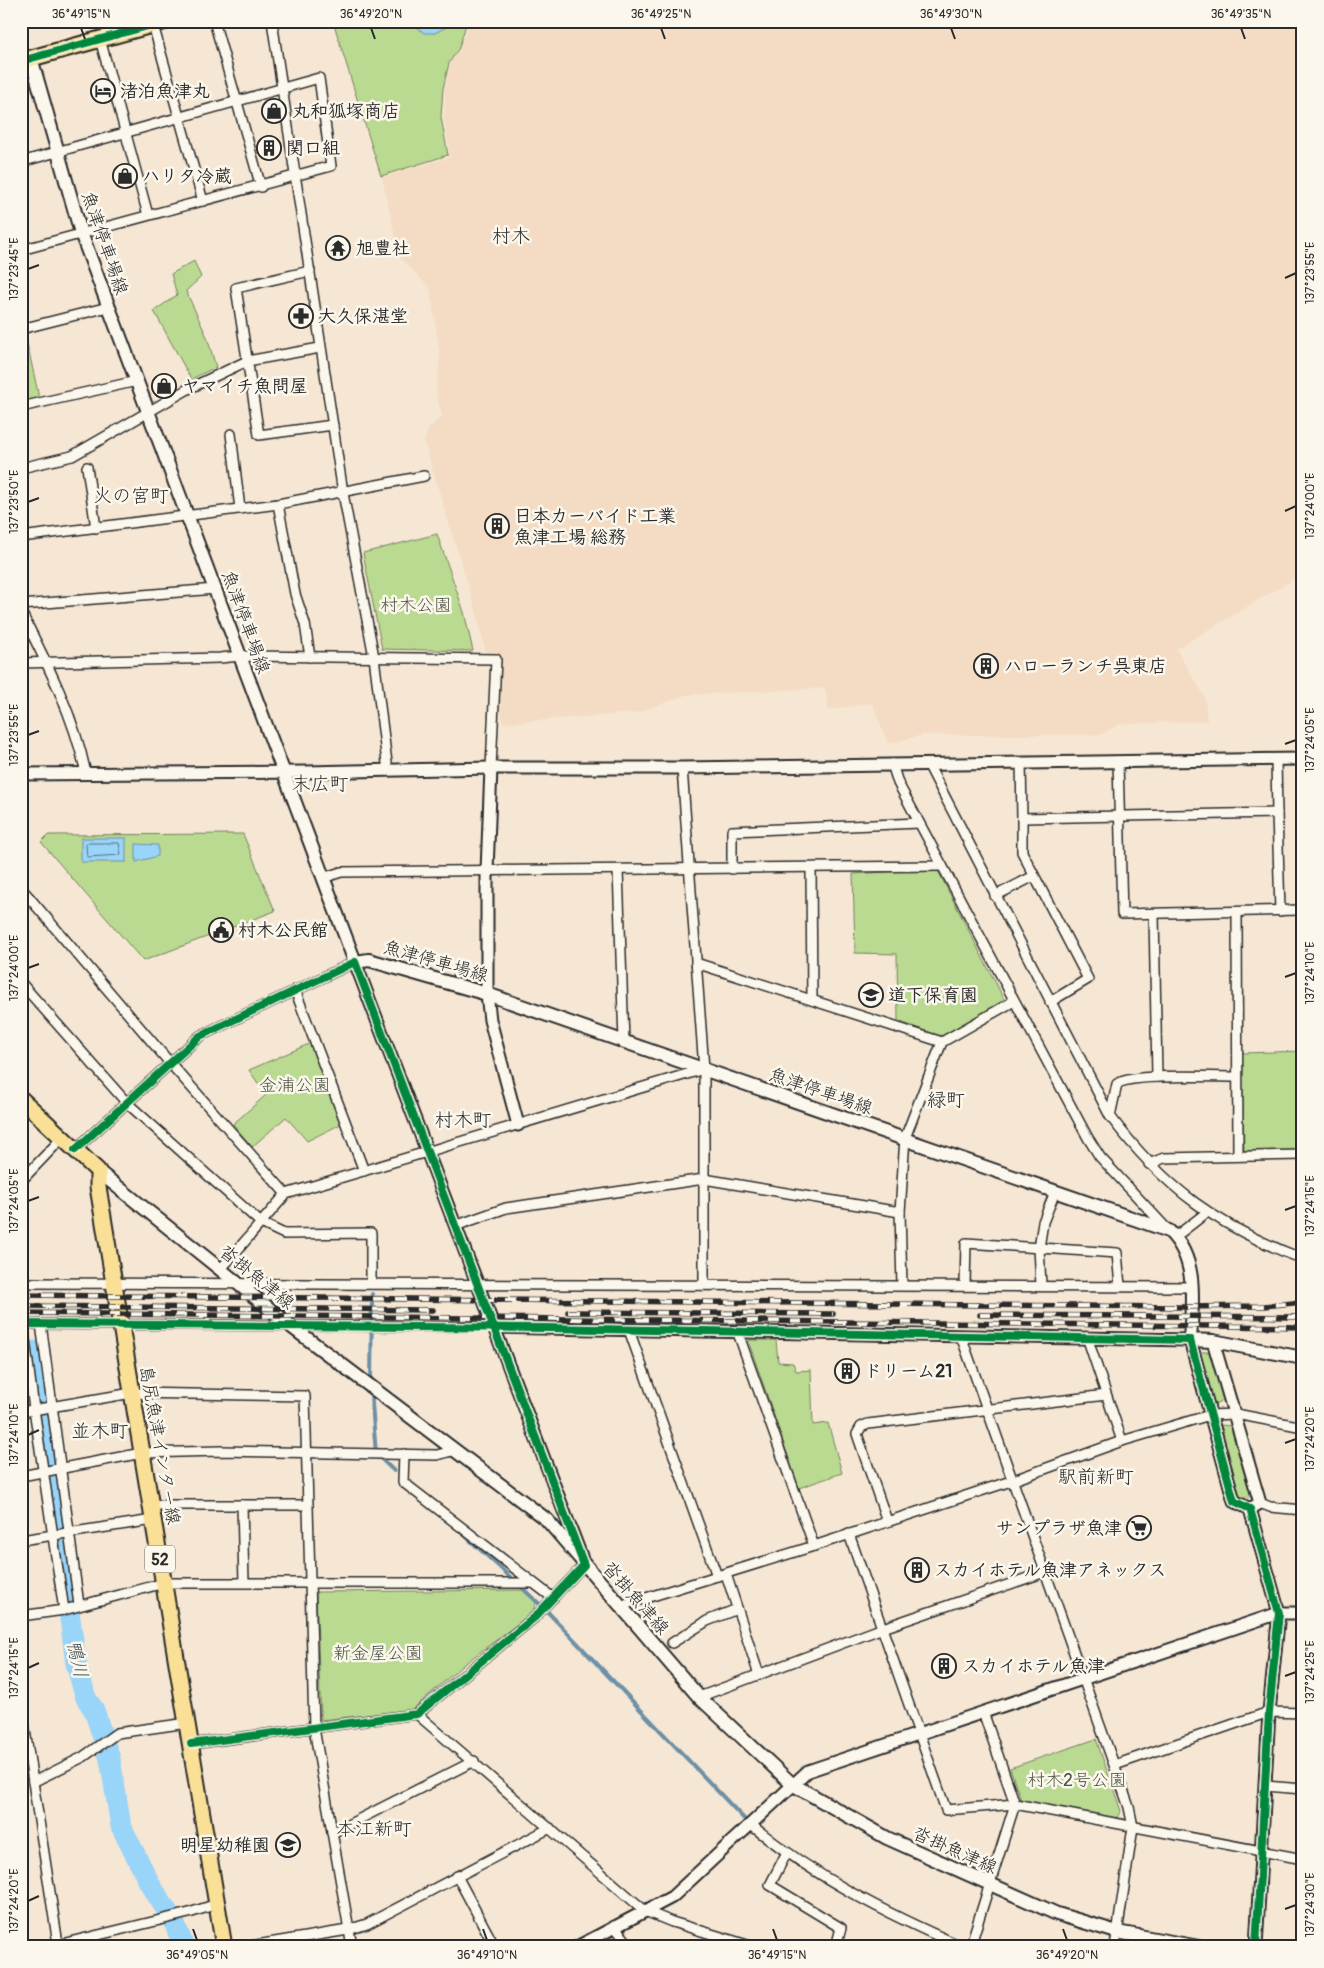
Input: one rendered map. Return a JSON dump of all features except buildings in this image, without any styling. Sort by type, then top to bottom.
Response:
[{"type":"main road","points":[[26,60],[160,23]]},
{"type":"main road","name":"魚津停車場線","points":[[26,60],[58,151],[81,233],[108,307],[356,962],[369,960],[487,994],[905,1138],[1172,1234]]},
{"type":"main road","points":[[21,1099],[98,1171]]},
{"type":"main road","name":"沓掛魚津線","points":[[98,1171],[292,1327],[452,1451],[547,1520],[699,1697],[792,1784],[887,1838],[1057,1914],[1117,1932],[1199,1947]]},
{"type":"main road","name":"島尻魚津インター線","points":[[98,1171],[98,1187],[224,1947]]},
{"type":"main road","points":[[1172,1234],[1188,1262],[1192,1287],[1190,1340],[1213,1341],[1303,1358]]},
{"type":"street","points":[[214,21],[261,187]]},
{"type":"street","points":[[272,21],[284,88],[320,348],[343,493],[374,657],[388,770]]},
{"type":"street","points":[[160,23],[178,117],[203,200]]},
{"type":"street","points":[[100,40],[148,215]]},
{"type":"street","points":[[21,162],[319,78],[331,166],[261,187],[203,200],[21,250]]},
{"type":"street","points":[[310,271],[236,288],[259,435],[333,425]]},
{"type":"street","points":[[21,330],[108,307]]},
{"type":"street","points":[[21,468],[72,456],[148,411],[247,361],[320,348]]},
{"type":"street","points":[[21,406],[137,381]]},
{"type":"street","points":[[230,434],[240,509]]},
{"type":"street","points":[[88,467],[96,528]]},
{"type":"street","points":[[21,537],[278,504],[424,476]]},
{"type":"street","points":[[278,504],[310,657]]},
{"type":"street","points":[[21,605],[215,589]]},
{"type":"street","points":[[21,612],[45,662],[77,741],[86,774]]},
{"type":"street","points":[[21,663],[240,656],[496,659],[487,871],[487,994],[490,1020],[518,1126]]},
{"type":"street","points":[[21,774],[491,768],[682,768],[1303,758]]},
{"type":"street","points":[[1276,759],[1280,911]]},
{"type":"street","points":[[1118,761],[1122,914],[1237,913],[1303,910]]},
{"type":"street","points":[[1021,762],[1022,852],[1088,979],[1050,1002]]},
{"type":"street","points":[[892,764],[898,783],[919,823],[1014,1002],[1100,1157],[1172,1234],[1206,1213]]},
{"type":"street","points":[[928,764],[1110,1116],[1149,1164],[1172,1186],[1206,1213],[1265,1245],[1303,1259]]},
{"type":"street","points":[[682,768],[704,1069],[704,1284]]},
{"type":"street","points":[[1022,818],[1277,813]]},
{"type":"street","points":[[732,869],[732,830],[919,823]]},
{"type":"street","points":[[324,878],[341,872],[942,866]]},
{"type":"street","points":[[811,868],[812,1000]]},
{"type":"street","points":[[618,870],[624,1042]]},
{"type":"street","points":[[995,896],[1034,876]]},
{"type":"street","points":[[21,888],[170,1064],[286,1194]]},
{"type":"street","points":[[21,904],[30,898]]},
{"type":"street","points":[[1237,913],[1236,1077],[1238,1156]]},
{"type":"street","points":[[1154,914],[1157,1077]]},
{"type":"street","points":[[75,1150],[200,1036],[356,962],[426,1153],[496,1327],[554,1492],[584,1565],[535,1617],[417,1714],[191,1744]]},
{"type":"street","points":[[696,964],[942,1042]]},
{"type":"street","points":[[21,983],[126,1102],[262,1223],[284,1234],[371,1233],[371,1283]]},
{"type":"street","points":[[295,990],[364,1171]]},
{"type":"street","points":[[902,1285],[900,1212],[905,1138],[942,1042],[1014,1002]]},
{"type":"street","points":[[220,1270],[286,1194],[704,1069]]},
{"type":"street","points":[[1110,1116],[1116,1084],[1121,1080],[1157,1077],[1236,1077]]},
{"type":"street","points":[[21,1181],[62,1138]]},
{"type":"street","points":[[1149,1164],[1164,1158],[1303,1155]]},
{"type":"street","points":[[455,1226],[506,1208],[704,1179],[900,1212]]},
{"type":"street","points":[[1041,1285],[1039,1248],[1042,1222],[1055,1192]]},
{"type":"street","points":[[965,1285],[966,1243],[1117,1253],[1120,1286]]},
{"type":"street","points":[[21,1265],[23,1283],[477,1283],[1192,1287]]},
{"type":"street","points":[[64,1610],[22,1324],[496,1327],[738,1333],[1087,1336],[1190,1340],[1234,1501],[1250,1510],[1279,1612],[1269,1712],[1256,1947]]},
{"type":"street","points":[[41,1324],[49,1406],[60,1468],[79,1606]]},
{"type":"street","points":[[629,1330],[721,1575],[737,1609],[759,1675]]},
{"type":"street","points":[[738,1333],[814,1546]]},
{"type":"street","points":[[961,1336],[1014,1480],[1114,1765],[1133,1827],[1115,1947]]},
{"type":"street","points":[[1087,1336],[1122,1441]]},
{"type":"street","points":[[1213,1341],[1236,1414],[1260,1503]]},
{"type":"street","points":[[21,1412],[132,1393],[306,1396],[309,1584],[314,1728],[352,1947]]},
{"type":"street","points":[[887,1522],[857,1434],[861,1427],[868,1424],[1106,1395]]},
{"type":"street","points":[[620,1606],[814,1546],[1014,1480],[1122,1441],[1210,1415],[1236,1414],[1303,1427]]},
{"type":"street","points":[[21,1476],[142,1453],[220,1451],[436,1455],[452,1451]]},
{"type":"street","points":[[404,1454],[403,1482],[552,1598]]},
{"type":"street","points":[[1250,1510],[1260,1503]]},
{"type":"street","points":[[1260,1503],[1270,1507],[1303,1510]]},
{"type":"street","points":[[21,1540],[69,1533],[152,1512],[242,1505],[308,1506]]},
{"type":"street","points":[[242,1505],[244,1582]]},
{"type":"street","points":[[849,1534],[946,1810],[1015,1804],[1261,1849],[1303,1859]]},
{"type":"street","points":[[699,1697],[883,1628],[1046,1572]]},
{"type":"street","points":[[21,1616],[64,1610],[164,1583],[533,1583]]},
{"type":"street","points":[[672,1642],[707,1621],[737,1609]]},
{"type":"street","points":[[577,1947],[672,1896],[808,1771],[1279,1612],[1303,1614]]},
{"type":"street","points":[[21,1704],[33,1782],[53,1946],[189,1913],[217,1904]]},
{"type":"street","points":[[970,1947],[1015,1804],[983,1712]]},
{"type":"street","points":[[1114,1765],[1269,1712],[1303,1712]]},
{"type":"street","points":[[417,1714],[474,1761],[645,1912],[737,1944],[754,1947]]},
{"type":"street","points":[[33,1782],[82,1757],[117,1733],[188,1724]]},
{"type":"street","points":[[332,1833],[474,1761]]},
{"type":"street","points":[[1265,1786],[1303,1789]]},
{"type":"street","points":[[750,1824],[786,1854],[850,1894],[893,1917],[963,1947]]},
{"type":"street","points":[[244,1947],[348,1930],[367,1924],[550,1828]]},
{"type":"street","points":[[786,1854],[770,1885],[841,1928],[836,1947]]},
{"type":"street","points":[[456,1876],[495,1947]]},
{"type":"street","points":[[614,1926],[631,1947]]},
{"type":"shaded area","points":[[469,21],[1303,21],[1303,574],[1176,649],[1205,697],[1207,721],[1121,724],[1100,735],[922,735],[888,744],[872,703],[828,710],[825,688],[686,695],[637,713],[503,723],[475,608],[424,442],[429,428],[442,416],[436,393],[440,355],[430,288],[400,258],[382,177],[450,157],[444,119],[445,89],[450,63],[461,48]]},
{"type":"green space","points":[[333,21],[467,21],[459,48],[449,63],[443,89],[441,117],[448,155],[381,176]]},
{"type":"green space","points":[[194,261],[201,277],[186,291],[207,337],[216,367],[191,379],[154,311],[177,295],[171,274]]},
{"type":"green space","points":[[21,329],[24,329],[40,402],[21,406]]},
{"type":"green space","name":"村木公園","points":[[437,534],[464,612],[473,651],[382,649],[363,553]]},
{"type":"green space","points":[[243,834],[275,911],[143,961],[41,842],[48,835]]},
{"type":"green space","points":[[937,869],[1005,1001],[941,1037],[898,1021],[897,954],[855,953],[853,874]]},
{"type":"green space","name":"金浦公園","points":[[311,1043],[341,1124],[307,1141],[286,1117],[252,1147],[233,1124],[266,1095],[249,1070]]},
{"type":"green space","points":[[1303,1051],[1303,1150],[1244,1151],[1242,1053]]},
{"type":"green space","points":[[748,1340],[776,1340],[778,1362],[793,1363],[796,1371],[811,1370],[813,1425],[828,1423],[842,1473],[799,1488]]},
{"type":"green space","points":[[1199,1352],[1210,1352],[1224,1400],[1215,1405]]},
{"type":"green space","points":[[1221,1425],[1231,1426],[1251,1497],[1240,1497]]},
{"type":"green space","name":"新金屋公園","points":[[525,1590],[536,1603],[532,1613],[463,1665],[412,1710],[321,1720],[316,1592]]},
{"type":"green space","name":"村木2号公園","points":[[1096,1739],[1121,1811],[1115,1820],[1021,1800],[1010,1768]]},
{"type":"water","points":[[409,21],[453,21],[452,24],[435,33],[424,33]]},
{"type":"water","points":[[81,838],[126,838],[126,862],[81,862]]},
{"type":"water","points":[[136,844],[158,845],[158,856],[136,862]]},
{"type":"waterway","points":[[371,1384],[372,1294]]},
{"type":"waterway","name":"鴨川","points":[[35,1351],[76,1664],[86,1698],[94,1710],[110,1759],[121,1826],[150,1884],[174,1922],[184,1947]]},
{"type":"waterway","points":[[371,1391],[376,1454],[394,1471]]},
{"type":"waterway","points":[[460,1531],[544,1608],[748,1823]]},
{"type":"railway","points":[[21,1295],[1180,1307],[1264,1306],[1303,1302]]},
{"type":"railway","points":[[21,1306],[433,1310]]},
{"type":"railway","points":[[568,1312],[833,1314]]},
{"type":"railway","points":[[21,1313],[1303,1327]]},
{"type":"railway","points":[[980,1315],[1303,1317]]},
{"type":"cycle path","points":[[21,61],[166,21]]},
{"type":"cycle path","points":[[75,1150],[200,1036],[355,962],[584,1565],[535,1617],[417,1714],[191,1744]]},
{"type":"cycle path","points":[[21,1324],[546,1328],[1190,1340],[1234,1501],[1250,1509],[1279,1613],[1269,1712],[1256,1947]]},
{"type":"place","name":"渚泊魚津丸","points":[[103,91]]},
{"type":"place","name":"丸和狐塚商店","points":[[274,111]]},
{"type":"place","name":"関口組","points":[[269,148]]},
{"type":"place","name":"ハリタ冷蔵","points":[[125,176]]},
{"type":"place","name":"旭豊社","points":[[338,248]]},
{"type":"place","name":"大久保湛堂","points":[[301,316]]},
{"type":"place","name":"ヤマイチ魚問屋","points":[[164,386]]},
{"type":"place","name":"日本カーバイド工業 魚津工場 総務","points":[[497,526]]},
{"type":"place","name":"ハローランチ呉東店","points":[[986,666]]},
{"type":"place","name":"村木公民館","points":[[221,930]]},
{"type":"place","name":"道下保育園","points":[[871,995]]},
{"type":"place","name":"ドリーム21","points":[[847,1371]]},
{"type":"place","name":"サンプラザ魚津","points":[[1139,1528]]},
{"type":"place","name":"スカイホテル魚津アネックス","points":[[917,1570]]},
{"type":"place","name":"スカイホテル魚津","points":[[944,1666]]},
{"type":"place","name":"明星幼稚園","points":[[288,1845]]},
{"type":"district","name":"村木","points":[[511,235]]},
{"type":"district","name":"火の宮町","points":[[131,495]]},
{"type":"district","name":"末広町","points":[[320,783]]},
{"type":"district","name":"緑町","points":[[946,1099]]},
{"type":"district","name":"村木町","points":[[463,1119]]},
{"type":"district","name":"並木町","points":[[100,1430]]},
{"type":"district","name":"駅前新町","points":[[1096,1476]]},
{"type":"district","name":"本江新町","points":[[374,1828]]}]
